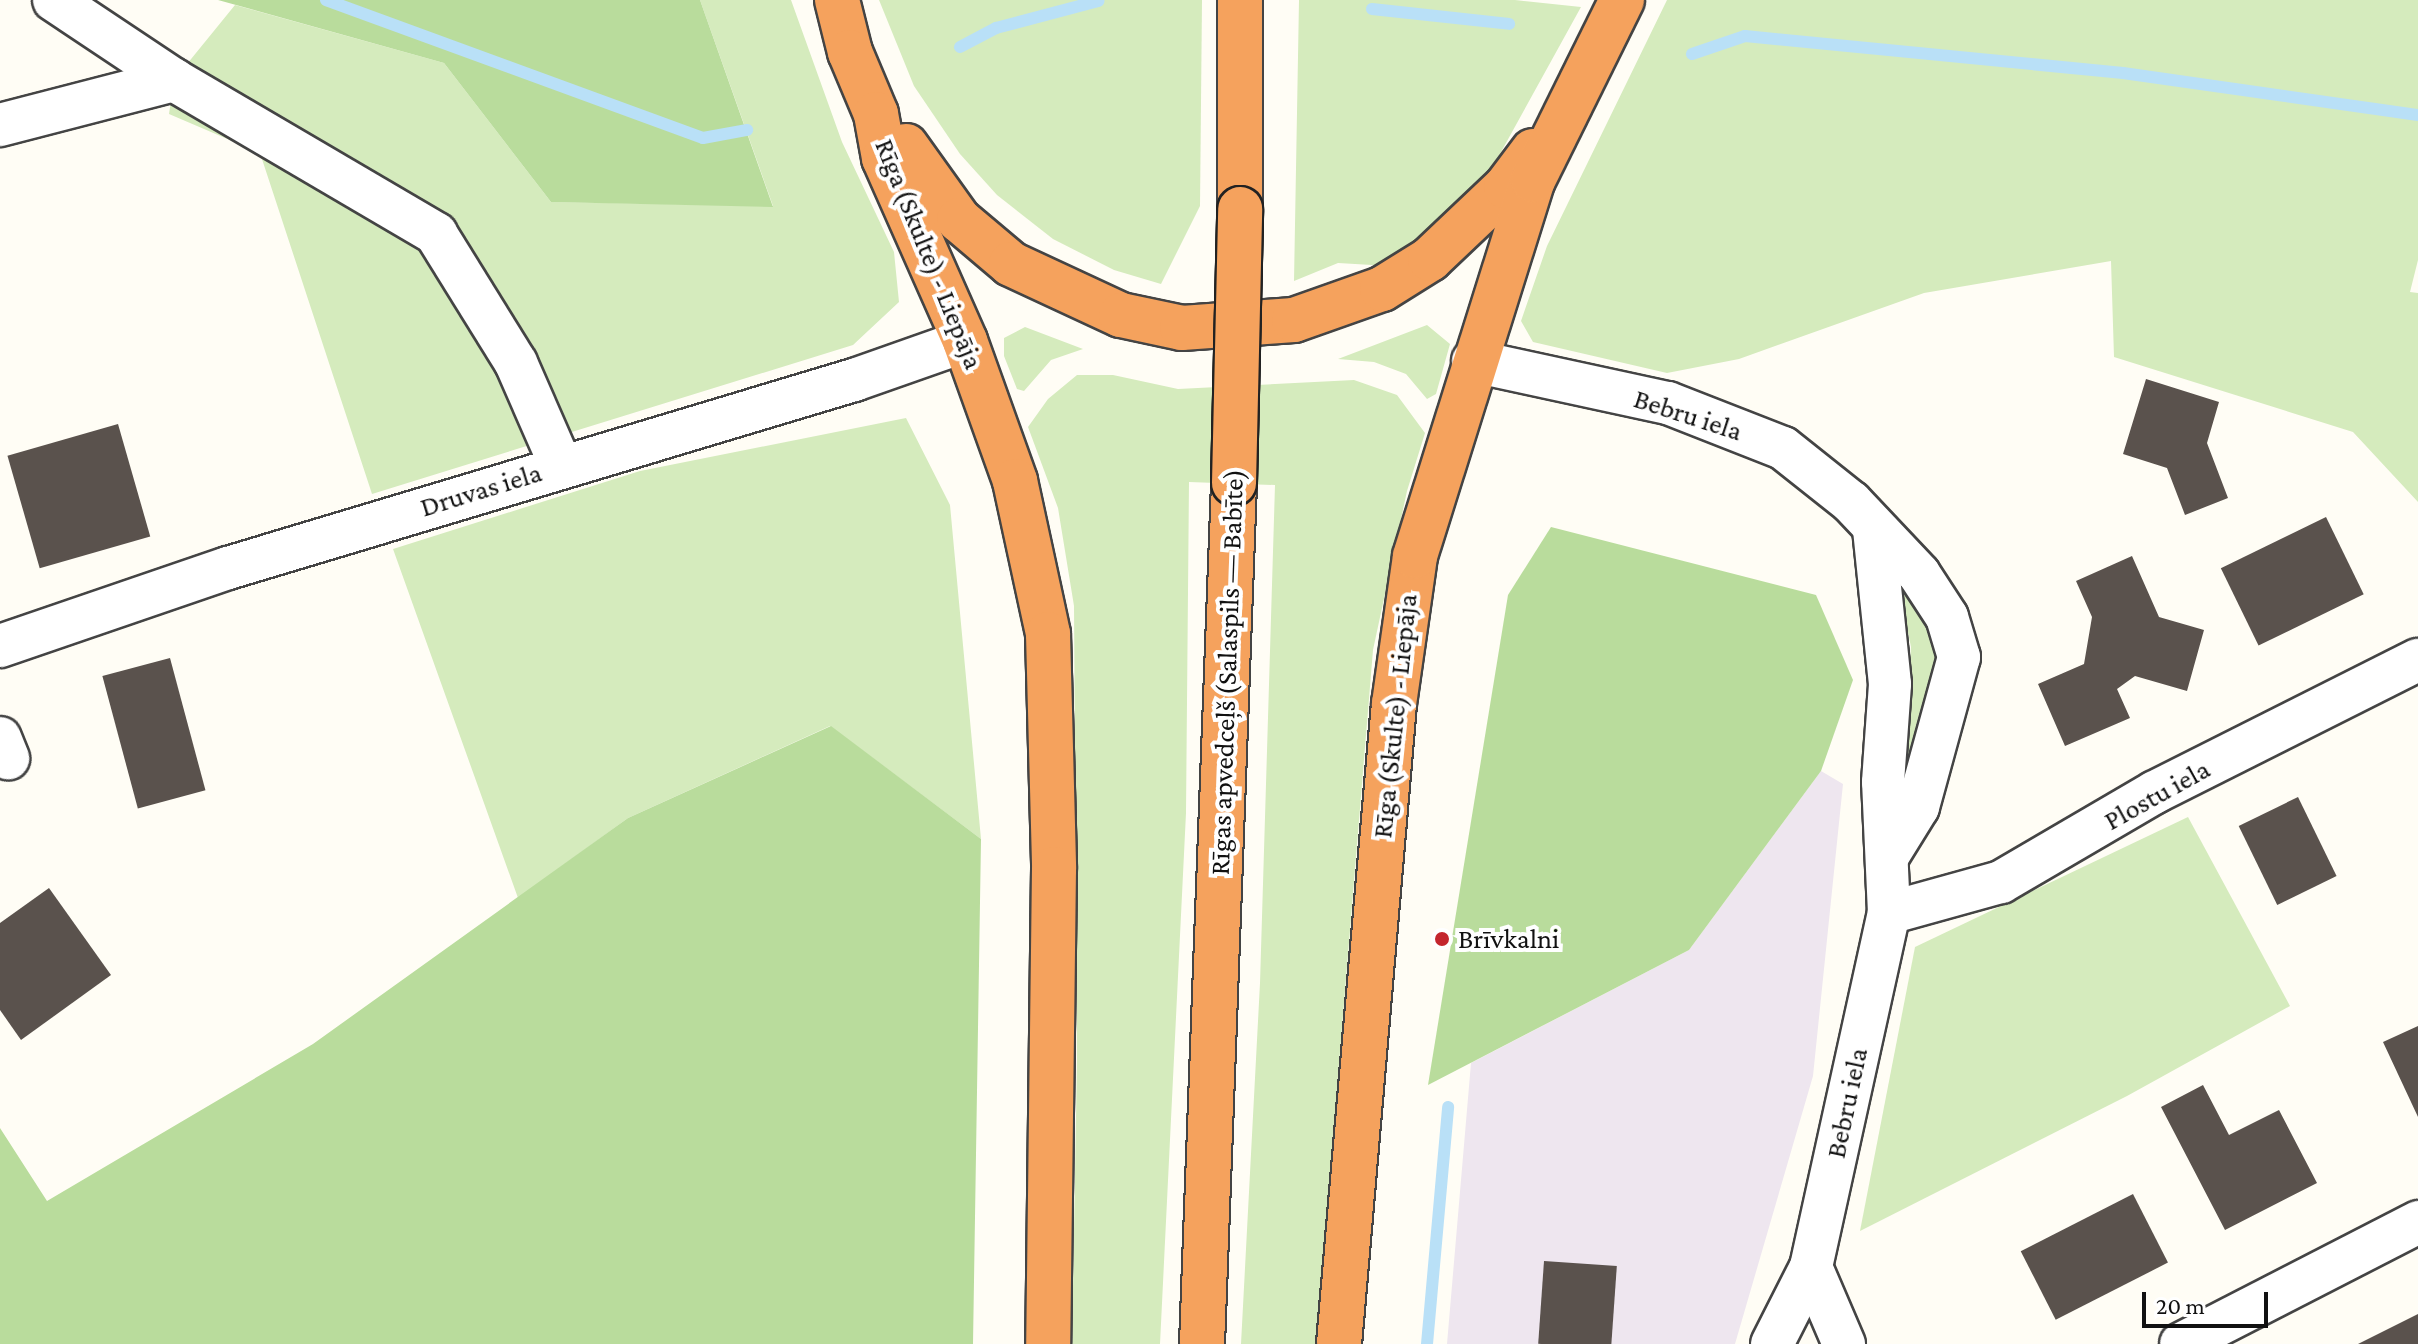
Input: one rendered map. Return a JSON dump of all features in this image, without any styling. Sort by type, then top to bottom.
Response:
[{"type":"highway","name":"Rīga (Skulte) - Liepāja","points":[[837,0],[850,52],[876,114],[884,158],[965,341],[1029,528],[1048,634],[1054,869],[1048,1344]]},
{"type":"highway","name":"Rīgas apvedceļš (Salaspils — Babīte)","points":[[1202,1344],[1234,483],[1240,209],[1240,0]]},
{"type":"highway","name":"Rīga (Skulte) - Liepāja","points":[[1339,1344],[1402,630],[1422,527],[1533,180],[1622,0]]},
{"type":"highway","name":"Rīga (Skulte) - Liepāja","points":[[876,114],[906,145],[959,220],[1011,264],[1121,315],[1182,328],[1294,320],[1382,289],[1430,259],[1506,187],[1564,112]]},
{"type":"street","points":[[54,0],[174,80],[436,234],[516,363],[561,466]]},
{"type":"street","points":[[0,125],[174,80]]},
{"type":"street","name":"Druvas iela","points":[[0,646],[228,568],[854,380],[965,341]]},
{"type":"street","name":"Bebru iela","points":[[1473,361],[1668,403],[1783,448],[1851,502],[1926,585],[1947,617],[1959,657],[1950,705],[1918,807],[1889,854]]},
{"type":"street","name":"Bebru iela","points":[[1772,1344],[1811,1267],[1889,913],[1889,854],[1883,782],[1890,684],[1874,529]]},
{"type":"street","name":"Plostu iela","points":[[1889,913],[2001,882],[2155,792],[2418,660]]},
{"type":"street","points":[[2181,1344],[2418,1222]]},
{"type":"street","points":[[1811,1267],[1844,1344]]},
{"type":"shaded area","points":[[1821,771],[1843,784],[1813,1076],[1735,1344],[1447,1344],[1471,1063],[1689,950]]},
{"type":"green space","points":[[218,0],[700,0],[773,207],[551,202],[444,63]]},
{"type":"green space","points":[[700,0],[791,0],[842,142],[894,252],[899,302],[853,345],[372,494],[260,153],[169,114],[174,80],[235,5],[444,63],[551,202],[773,206]]},
{"type":"green space","points":[[879,0],[1202,0],[1200,206],[1161,284],[1114,270],[1053,239],[997,195],[960,154],[914,86]]},
{"type":"green space","points":[[1299,0],[1515,0],[1581,7],[1496,161],[1445,224],[1389,266],[1338,263],[1294,281]]},
{"type":"green space","points":[[1667,0],[2418,0],[2418,260],[2410,292],[2418,293],[2418,502],[2353,432],[2114,357],[2111,261],[1924,293],[1739,359],[1667,373],[1533,342],[1521,321],[1547,246]]},
{"type":"green space","points":[[1427,325],[1450,344],[1436,394],[1427,399],[1406,374],[1374,362],[1338,359]]},
{"type":"green space","points":[[1025,327],[1083,349],[1051,360],[1024,391],[1017,389],[1004,356],[1004,338]]},
{"type":"green space","points":[[1077,375],[1113,375],[1178,389],[1354,380],[1397,395],[1425,433],[1407,491],[1373,650],[1316,1344],[1241,1344],[1260,983],[1275,485],[1189,482],[1186,813],[1160,1344],[1072,1344],[1077,1060],[1074,606],[1058,508],[1028,427],[1048,399]]},
{"type":"green space","points":[[906,418],[950,505],[981,839],[830,726],[628,818],[518,898],[393,549],[640,471]]},
{"type":"green space","points":[[1551,527],[1816,595],[1853,680],[1821,771],[1689,950],[1428,1085],[1508,595]]},
{"type":"green space","points":[[1897,579],[1938,639],[1942,666],[1912,771],[1905,746],[1911,647]]},
{"type":"green space","points":[[831,726],[981,839],[973,1344],[0,1344],[0,1128],[47,1201],[313,1044],[628,818]]},
{"type":"green space","points":[[2188,817],[2290,1006],[2127,1096],[1860,1231],[1915,947]]},
{"type":"building","points":[[2146,379],[2219,402],[2207,443],[2228,498],[2185,515],[2167,468],[2123,454]]},
{"type":"building","points":[[118,424],[150,536],[40,568],[7,456]]},
{"type":"building","points":[[2326,517],[2364,594],[2259,646],[2221,568]]},
{"type":"building","points":[[2132,556],[2159,617],[2204,630],[2187,691],[2135,676],[2117,689],[2130,718],[2065,746],[2038,684],[2084,664],[2092,617],[2076,581]]},
{"type":"building","points":[[170,658],[205,790],[138,808],[102,676]]},
{"type":"building","points":[[2298,797],[2337,876],[2277,905],[2239,826]]},
{"type":"building","points":[[49,888],[111,975],[21,1040],[0,1010],[0,923]]},
{"type":"building","points":[[2418,1026],[2418,1117],[2383,1042]]},
{"type":"building","points":[[2203,1085],[2229,1135],[2279,1110],[2317,1183],[2225,1230],[2161,1107]]},
{"type":"building","points":[[2133,1194],[2168,1263],[2056,1320],[2021,1251]]},
{"type":"building","points":[[1544,1261],[1617,1266],[1611,1344],[1538,1344]]},
{"type":"building","points":[[2418,1314],[2418,1344],[2358,1344]]},
{"type":"waterway","points":[[326,0],[703,138],[747,130]]},
{"type":"waterway","points":[[960,47],[996,28],[1098,1]]},
{"type":"waterway","points":[[1372,9],[1509,24]]},
{"type":"waterway","points":[[1692,54],[1745,36],[2123,73],[2418,115]]},
{"type":"waterway","points":[[1427,1344],[1448,1107]]},
{"type":"place","name":"Brīvkalni","points":[[1442,939]]}]
